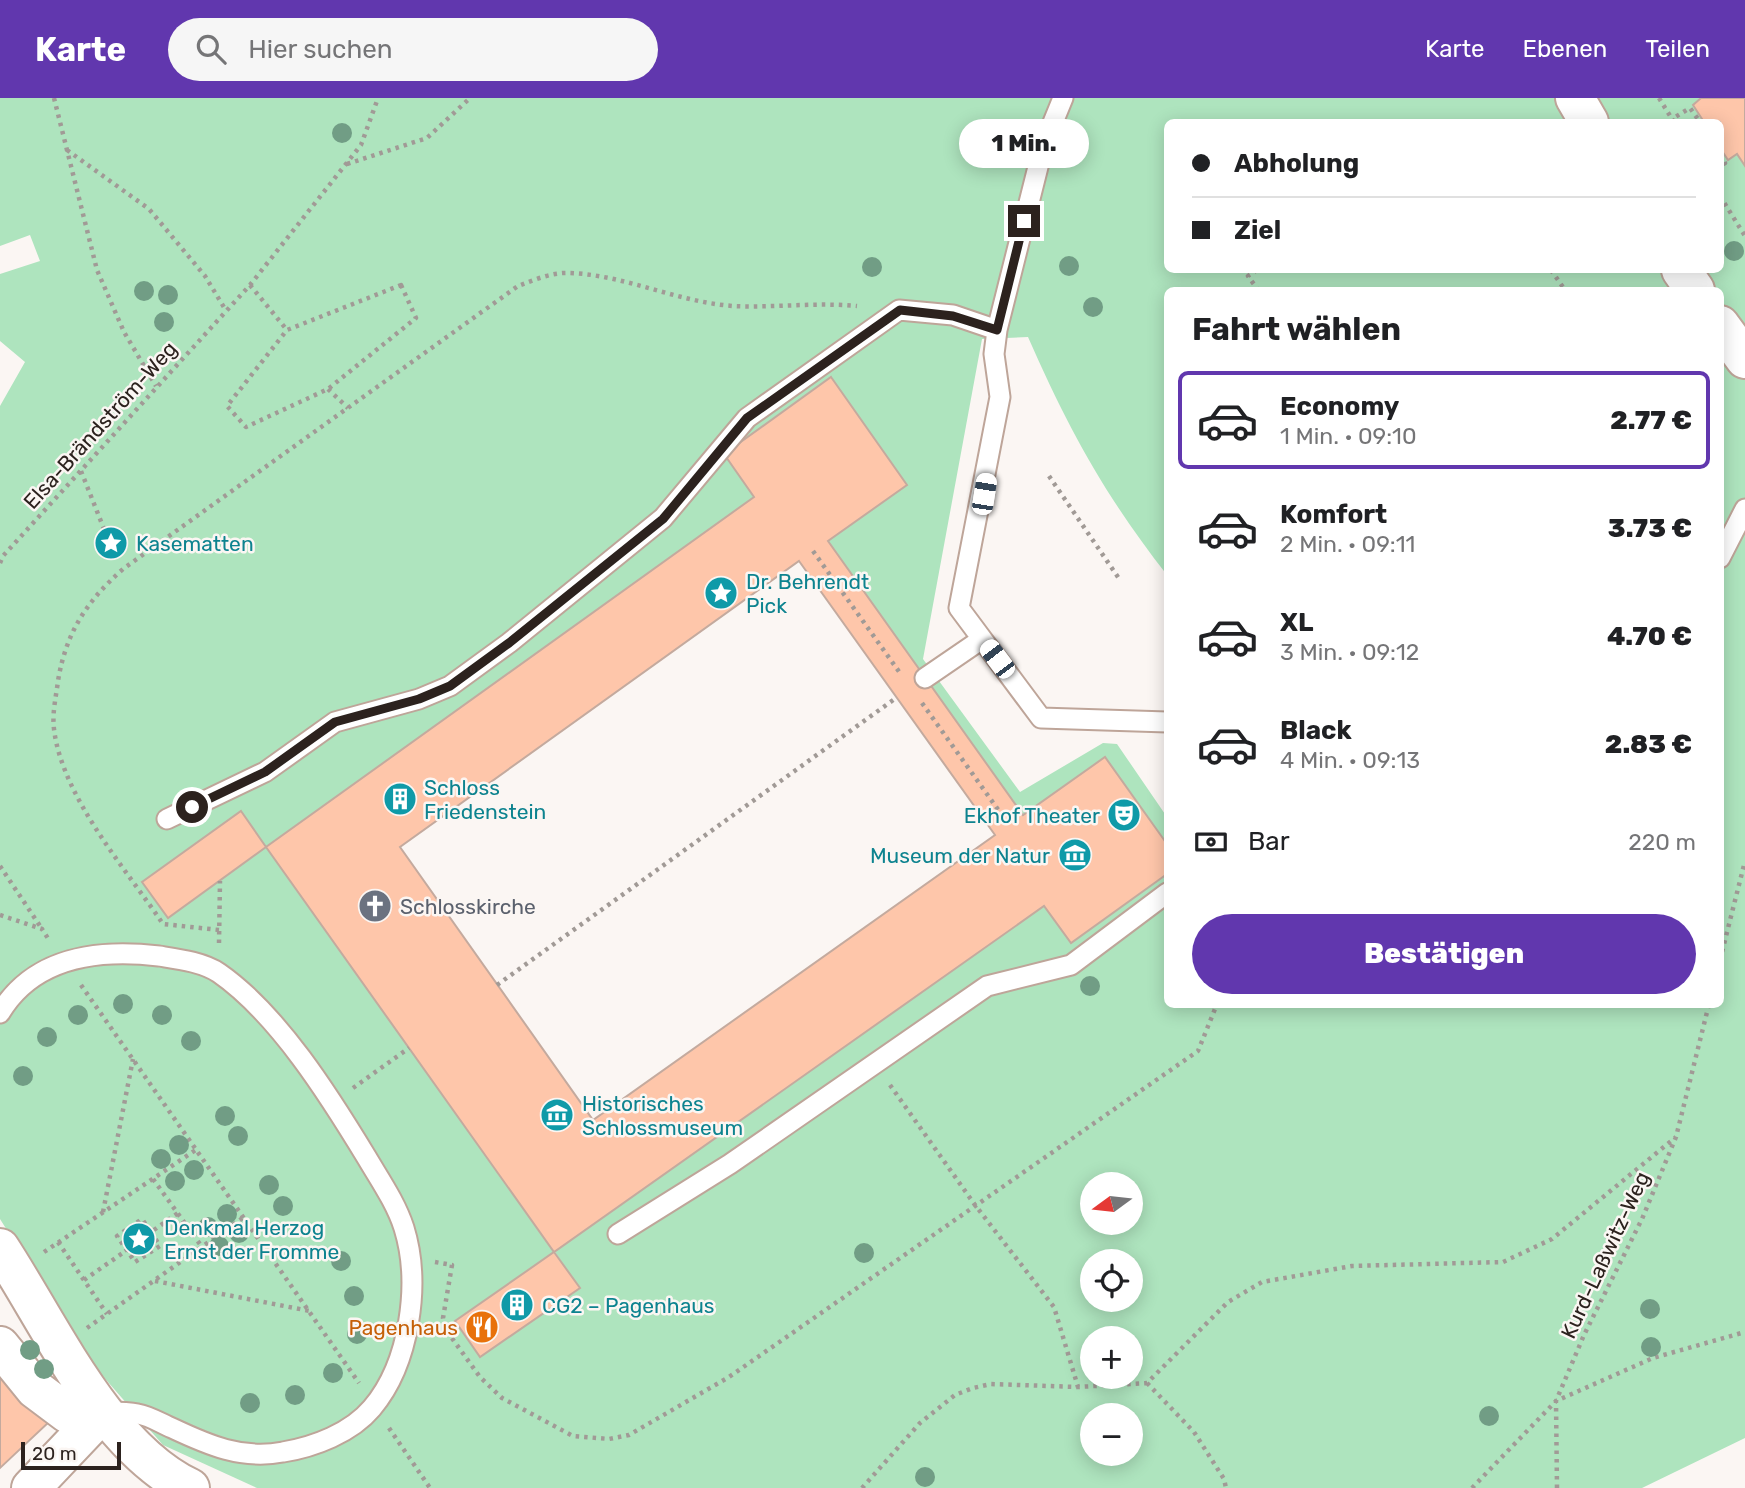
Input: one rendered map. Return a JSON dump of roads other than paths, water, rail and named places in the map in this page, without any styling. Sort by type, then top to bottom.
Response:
[{"type":"street","points":[[1575,98],[1587,119]]},
{"type":"street","points":[[1724,330],[1745,359]]},
{"type":"street","points":[[8,1260],[103,1412],[154,1466],[190,1488]]},
{"type":"street","points":[[0,1335],[38,1308]]},
{"type":"street","points":[[0,1346],[35,1389],[67,1413],[103,1412]]},
{"type":"street","points":[[32,1488],[103,1412]]},
{"type":"lane","points":[[1063,98],[1043,146],[997,330],[994,354],[1000,397],[984,494],[959,608],[1041,718],[1164,722]]},
{"type":"lane","points":[[167,819],[265,772],[335,722],[419,699],[450,686],[509,643],[663,519],[747,418],[900,310],[953,316],[997,330]]},
{"type":"lane","points":[[1724,550],[1745,509]]},
{"type":"lane","points":[[925,678],[982,639]]},
{"type":"lane","points":[[618,1234],[730,1164],[876,1066],[987,986],[1071,965],[1164,895]]},
{"type":"lane","points":[[0,1013],[19,990],[39,974],[66,959],[124,952],[182,959],[218,972],[267,1018],[332,1103],[390,1197],[404,1226],[411,1258],[409,1327],[390,1378],[371,1409],[346,1429],[312,1445],[282,1453],[253,1455],[223,1451],[139,1414],[103,1412]]},
{"type":"place","name":"Kasematten","points":[[111,543]]},
{"type":"place","name":"Dr. Behrendt Pick","points":[[721,593]]},
{"type":"place","name":"Schloss Friedenstein","points":[[400,799]]},
{"type":"place","name":"Ekhof Theater","points":[[1124,815]]},
{"type":"place","name":"Museum der Natur","points":[[1075,855]]},
{"type":"place","name":"Schlosskirche","points":[[375,906]]},
{"type":"place","name":"Historisches Schlossmuseum","points":[[557,1115]]},
{"type":"place","name":"Denkmal Herzog Ernst der Fromme","points":[[139,1239]]},
{"type":"place","name":"CG2 – Pagenhaus","points":[[517,1305]]},
{"type":"place","name":"Pagenhaus","points":[[482,1327]]}]
